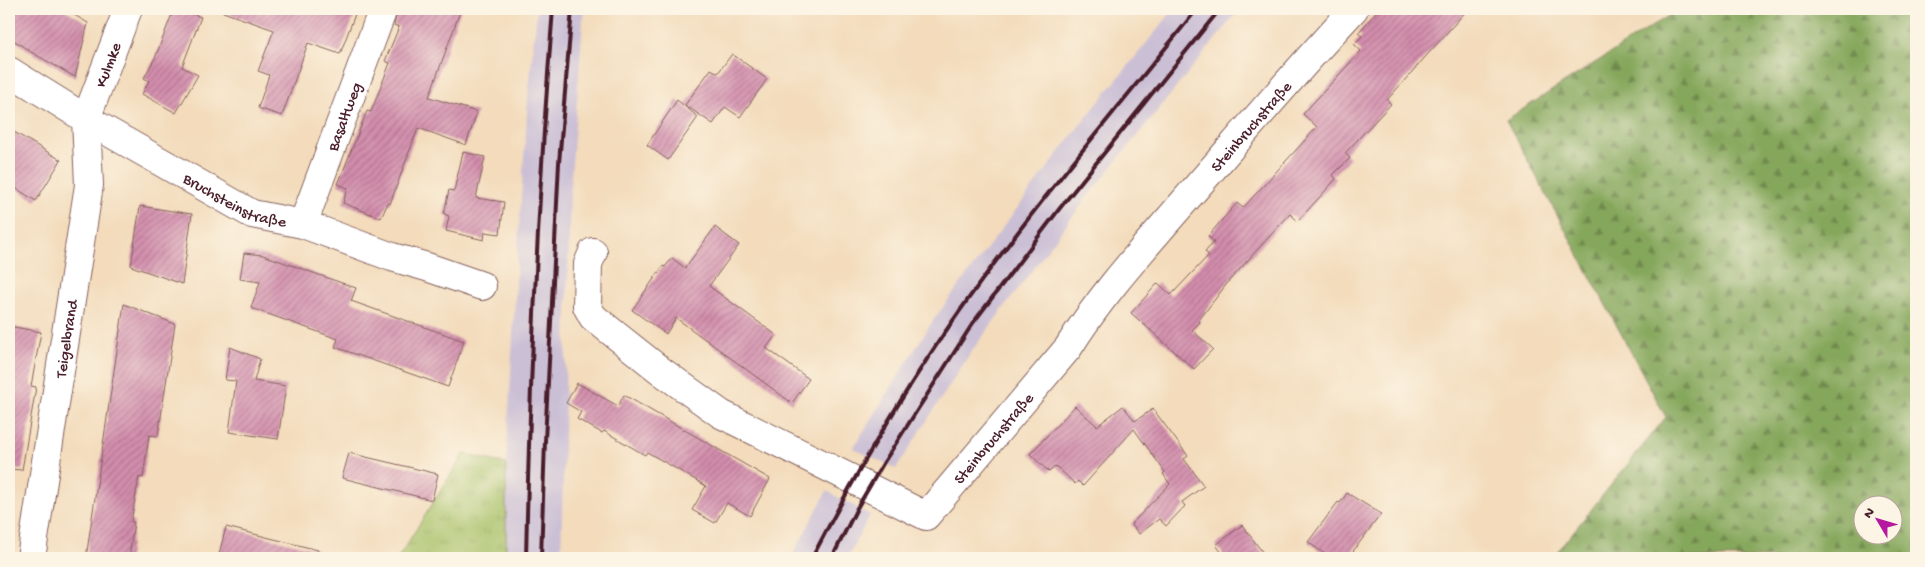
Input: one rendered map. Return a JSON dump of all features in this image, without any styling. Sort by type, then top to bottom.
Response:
[{"type":"street","name":"Kulmke","points":[[86,118],[128,9]]},
{"type":"street","name":"Basaltweg","points":[[304,224],[383,9]]},
{"type":"street","name":"Steinbruchstraße","points":[[593,252],[588,264],[587,306],[593,317],[661,371],[721,414],[926,516],[1068,348],[1083,323],[1117,280],[1312,54],[1354,9]]},
{"type":"street","name":"Bruchsteinstraße","points":[[9,71],[252,214],[304,224],[392,257],[482,286]]},
{"type":"street","name":"Teigelbrand","points":[[32,558],[89,185],[86,118]]},
{"type":"shaded area","points":[[537,9],[584,9],[570,190],[561,558],[506,558],[506,464],[517,261],[528,98]]},
{"type":"shaded area","points":[[1174,9],[1240,9],[1084,201],[971,352],[896,469],[853,448],[934,319],[1076,130]]},
{"type":"shaded area","points":[[827,491],[870,515],[847,558],[791,558]]},
{"type":"green space","points":[[1679,9],[1916,9],[1916,558],[1552,558],[1666,417],[1506,120]]},
{"type":"green space","points":[[464,454],[506,464],[506,558],[398,558]]},
{"type":"building","points":[[9,9],[64,9],[88,23],[75,77],[9,37]]},
{"type":"building","points":[[174,9],[201,17],[182,67],[198,75],[176,113],[142,94],[149,81],[144,78],[155,58]]},
{"type":"building","points":[[223,9],[357,9],[340,54],[308,43],[282,116],[258,108],[269,75],[258,71],[274,30],[223,12]]},
{"type":"building","points":[[398,9],[461,9],[429,97],[477,112],[466,145],[418,128],[390,204],[388,203],[381,218],[343,203],[348,188],[338,184],[367,111],[371,112],[390,63],[385,61],[399,27],[394,25]]},
{"type":"building","points":[[1379,9],[1468,9],[1387,100],[1391,104],[1345,153],[1350,158],[1333,175],[1336,179],[1298,221],[1290,214],[1229,281],[1199,320],[1200,322],[1192,330],[1213,349],[1194,369],[1131,313],[1158,283],[1171,295],[1209,255],[1205,252],[1214,242],[1208,236],[1237,203],[1243,208],[1317,127],[1303,114],[1361,51],[1354,44],[1362,36],[1358,33]]},
{"type":"building","points":[[732,54],[767,79],[740,117],[725,107],[713,124],[685,105],[711,69],[718,73]]},
{"type":"building","points":[[677,100],[698,117],[668,160],[647,145]]},
{"type":"building","points":[[9,129],[61,160],[36,201],[9,184]]},
{"type":"building","points":[[463,152],[485,157],[476,198],[504,202],[500,234],[485,232],[484,240],[446,231],[449,216],[444,214],[449,190],[454,191]]},
{"type":"building","points":[[140,206],[192,214],[182,284],[131,266]]},
{"type":"building","points":[[715,227],[739,245],[709,286],[776,335],[766,348],[809,379],[792,403],[676,318],[666,334],[632,310],[663,266],[665,267],[672,258],[685,268]]},
{"type":"building","points":[[244,253],[263,255],[356,288],[351,301],[464,341],[448,387],[335,347],[338,339],[251,308],[260,282],[240,279]]},
{"type":"building","points":[[124,304],[175,324],[158,436],[149,435],[143,478],[139,477],[131,522],[134,522],[129,558],[86,558]]},
{"type":"building","points":[[9,326],[41,332],[31,386],[36,387],[22,470],[9,469]]},
{"type":"building","points":[[230,347],[260,359],[254,381],[286,386],[278,439],[229,432],[236,381],[225,380]]},
{"type":"building","points":[[577,383],[618,406],[624,395],[770,479],[750,516],[727,503],[715,523],[692,510],[706,486],[647,452],[645,455],[604,431],[602,433],[577,419],[581,412],[566,403]]},
{"type":"building","points":[[1075,406],[1097,426],[1123,406],[1135,421],[1153,409],[1188,456],[1184,459],[1204,486],[1182,502],[1185,506],[1166,526],[1159,519],[1139,534],[1131,524],[1170,484],[1163,474],[1165,472],[1134,429],[1083,486],[1078,481],[1075,484],[1056,466],[1049,472],[1030,454]]},
{"type":"building","points":[[349,453],[438,474],[432,500],[342,478]]},
{"type":"building","points":[[1347,493],[1381,514],[1348,558],[1330,558],[1308,542]]},
{"type":"building","points":[[1242,525],[1267,558],[1226,558],[1216,545]]},
{"type":"building","points":[[226,527],[318,550],[317,558],[218,558]]},
{"type":"railway","points":[[526,558],[535,284],[553,9]]},
{"type":"railway","points":[[541,558],[559,163],[572,9]]},
{"type":"railway","points":[[812,558],[881,432],[959,312],[1016,234],[1197,9]]},
{"type":"railway","points":[[832,558],[857,508],[884,462],[973,323],[1060,208],[1220,9]]}]
